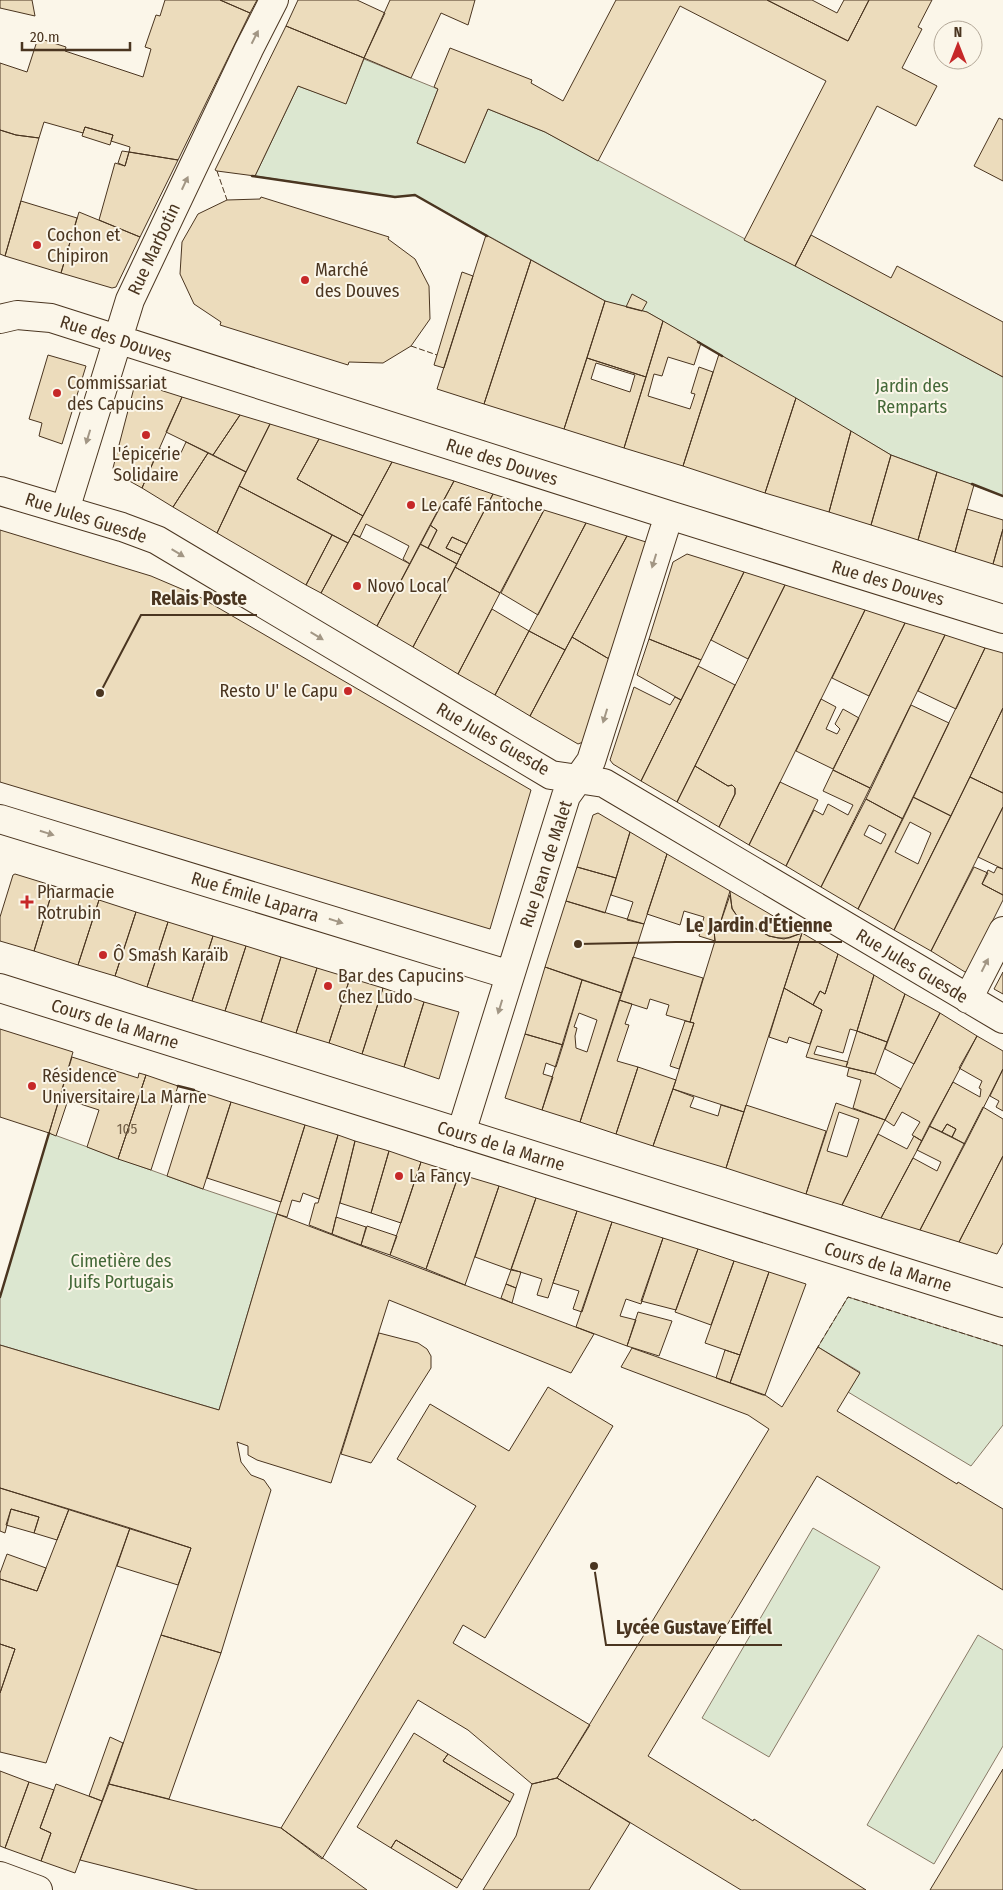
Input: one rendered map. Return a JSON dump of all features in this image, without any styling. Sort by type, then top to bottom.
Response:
[{"type":"street","name":"Rue Marbotin","points":[[65,510],[130,300],[274,0]]},
{"type":"street","name":"Rue des Douves","points":[[0,319],[17,315],[51,318],[669,515],[1003,619]]},
{"type":"street","name":"Rue Jules Guesde","points":[[0,491],[122,527],[157,540],[551,775],[604,783],[1003,1019]]},
{"type":"street","name":"Rue Jean de Malet","points":[[461,1133],[566,796],[591,761],[669,515]]},
{"type":"street","name":"Rue Émile Laparra","points":[[2,828],[510,975]]},
{"type":"street","points":[[968,998],[1003,931]]},
{"type":"street","name":"Cours de la Marne","points":[[0,988],[1003,1303]]},
{"type":"street","points":[[0,1876],[38,1890]]},
{"type":"green space","name":"Jardin des Remparts","points":[[364,59],[438,89],[417,143],[465,163],[488,109],[545,132],[1003,377],[1003,496],[891,455],[647,312],[607,302],[415,195],[395,197],[255,176],[298,86],[346,103]]},
{"type":"green space","name":"Cimetière des Juifs Portugais","points":[[49,1133],[277,1214],[219,1410],[0,1345],[0,1297]]},
{"type":"green space","points":[[848,1297],[1003,1346],[1003,1425],[971,1466],[848,1392],[860,1372],[818,1347]]},
{"type":"green space","points":[[813,1528],[880,1567],[769,1757],[702,1718]]},
{"type":"green space","points":[[978,1635],[1003,1650],[1003,1746],[934,1864],[867,1825]]},
{"type":"building","points":[[0,0],[32,0],[35,16],[0,8]]},
{"type":"building","points":[[165,0],[220,0],[250,13],[178,160],[129,152],[130,147],[111,141],[113,135],[85,127],[83,133],[44,122],[39,138],[16,135],[0,130],[0,63],[27,72],[38,38],[66,47],[65,51],[143,77],[151,49],[145,47],[156,15],[160,16]]},
{"type":"building","points":[[220,0],[257,0],[250,13]]},
{"type":"building","points":[[298,0],[357,0],[385,13],[364,58],[286,26]]},
{"type":"building","points":[[390,0],[475,0],[468,25],[441,13],[411,78],[364,58]]},
{"type":"building","points":[[616,0],[767,0],[848,41],[869,0],[932,0],[918,27],[922,29],[902,68],[937,86],[916,126],[877,106],[795,266],[744,240],[826,81],[680,6],[598,161],[545,132],[488,109],[465,163],[417,143],[438,89],[434,87],[450,48],[532,80],[531,83],[563,101]]},
{"type":"building","points":[[767,0],[812,0],[837,13],[844,0],[869,0],[848,41]]},
{"type":"building","points":[[286,26],[364,58],[346,104],[298,86],[255,176],[217,171],[215,170]]},
{"type":"building","points":[[999,118],[1003,120],[1003,181],[974,166]]},
{"type":"building","points":[[85,127],[113,135],[110,145],[82,136]]},
{"type":"building","points":[[0,130],[16,135],[39,138],[5,256],[0,254]]},
{"type":"building","points":[[122,151],[129,152],[125,166],[118,163]]},
{"type":"building","points":[[129,152],[178,160],[140,237],[99,220],[115,163],[125,166]]},
{"type":"building","name":"Marché des Douves","points":[[261,197],[389,237],[388,239],[415,259],[429,286],[430,319],[411,346],[383,363],[349,362],[348,365],[220,325],[221,322],[194,304],[180,274],[182,242],[198,214],[227,200],[260,199]]},
{"type":"building","points":[[21,201],[77,218],[61,273],[5,256]]},
{"type":"building","points":[[79,212],[140,237],[116,287],[112,288],[61,273]]},
{"type":"building","points":[[486,235],[531,260],[484,404],[437,389]]},
{"type":"building","points":[[811,235],[891,278],[897,266],[1003,322],[1003,377],[795,266]]},
{"type":"building","points":[[531,260],[605,301],[564,429],[484,404]]},
{"type":"building","points":[[462,272],[473,276],[444,368],[434,365]]},
{"type":"building","points":[[632,294],[647,302],[642,311],[626,307]]},
{"type":"building","points":[[605,301],[647,312],[663,321],[646,377],[587,358]]},
{"type":"building","points":[[663,321],[701,343],[694,365],[668,357],[662,376],[654,374],[648,396],[690,409],[695,394],[691,393],[699,367],[713,372],[683,466],[624,448]]},
{"type":"building","points":[[719,354],[796,398],[765,493],[683,466]]},
{"type":"building","name":"Commissariat des Capucins","points":[[48,355],[86,366],[62,444],[39,436],[42,423],[29,419]]},
{"type":"building","points":[[587,358],[646,377],[624,448],[564,429]],"holes":[[[596,363],[635,375],[630,392],[591,379]]]},
{"type":"building","points":[[138,383],[182,397],[142,488],[115,473],[113,468],[135,384]]},
{"type":"building","points":[[182,397],[240,415],[213,455],[166,432]]},
{"type":"building","points":[[796,398],[851,431],[829,512],[765,493]]},
{"type":"building","points":[[240,415],[270,424],[246,472],[213,455]]},
{"type":"building","points":[[270,424],[319,439],[297,479],[363,516],[348,543],[239,486]]},
{"type":"building","points":[[851,431],[891,455],[871,525],[829,512]]},
{"type":"building","points":[[319,439],[392,462],[363,516],[297,479]]},
{"type":"building","points":[[186,442],[208,453],[173,507],[142,488],[159,448],[179,457]]},
{"type":"building","points":[[208,453],[246,472],[217,533],[173,507]]},
{"type":"building","points":[[891,455],[937,472],[918,540],[871,525]]},
{"type":"building","points":[[392,462],[454,481],[410,564],[403,559],[409,546],[390,536],[366,524],[360,537],[353,534]]},
{"type":"building","points":[[937,472],[974,485],[955,552],[918,540]]},
{"type":"building","points":[[454,481],[493,494],[467,544],[452,537],[446,548],[461,555],[457,564],[428,548],[437,530],[430,525]]},
{"type":"building","points":[[239,486],[332,535],[306,585],[217,533]]},
{"type":"building","points":[[493,494],[544,510],[500,593],[455,567]]},
{"type":"building","points":[[967,509],[1003,520],[1003,529],[993,564],[955,552]]},
{"type":"building","points":[[544,510],[586,523],[538,615],[501,593]]},
{"type":"building","points":[[586,523],[627,536],[565,650],[529,631]]},
{"type":"building","points":[[430,525],[437,530],[428,548],[420,544]]},
{"type":"building","points":[[1003,529],[1003,567],[993,564]]},
{"type":"building","points":[[0,530],[151,576],[198,596],[531,790],[490,929],[0,782]]},
{"type":"building","points":[[353,534],[410,564],[377,626],[321,593]]},
{"type":"building","points":[[332,535],[348,543],[321,593],[306,585]]},
{"type":"building","points":[[627,536],[646,542],[609,659],[572,637]]},
{"type":"building","points":[[452,537],[467,544],[461,555],[446,548]]},
{"type":"building","points":[[420,544],[457,564],[413,647],[377,626]]},
{"type":"building","points":[[687,554],[744,572],[701,660],[649,639],[673,562]]},
{"type":"building","points":[[455,567],[500,593],[458,674],[413,647]]},
{"type":"building","points":[[744,572],[785,585],[748,659],[711,640]]},
{"type":"building","points":[[785,585],[865,610],[749,845],[719,827],[735,794],[735,788],[732,785],[728,786],[695,766]]},
{"type":"building","points":[[492,609],[529,631],[495,695],[458,674]]},
{"type":"building","points":[[865,610],[905,623],[869,696],[832,678]]},
{"type":"building","points":[[905,623],[945,635],[870,788],[833,770]]},
{"type":"building","points":[[529,631],[565,650],[530,716],[495,695]]},
{"type":"building","points":[[945,635],[985,648],[956,709],[918,691]]},
{"type":"building","points":[[572,637],[609,659],[583,742],[578,744],[530,716]]},
{"type":"building","points":[[649,639],[701,660],[681,700],[637,675]]},
{"type":"building","points":[[985,648],[1003,653],[1003,708],[951,816],[913,797]]},
{"type":"building","points":[[698,666],[735,685],[677,802],[641,781]]},
{"type":"building","points":[[634,687],[670,705],[675,697],[681,700],[641,781],[613,764],[610,760]]},
{"type":"building","points":[[821,699],[836,707],[826,729],[837,734],[840,729],[835,724],[843,709],[859,718],[833,769],[796,751]]},
{"type":"building","points":[[911,705],[949,723],[903,819],[866,799]]},
{"type":"building","points":[[1003,708],[1003,793],[970,777]]},
{"type":"building","points":[[695,766],[728,786],[732,785],[735,788],[735,794],[719,827],[677,802]]},
{"type":"building","points":[[833,770],[870,788],[821,887],[786,866],[814,810],[823,815],[828,804],[848,815],[853,805],[823,791]]},
{"type":"building","points":[[970,777],[1003,793],[1003,807],[931,951],[894,930]]},
{"type":"building","points":[[780,782],[818,800],[786,866],[749,845]]},
{"type":"building","points":[[913,797],[951,816],[894,930],[858,909]],"holes":[[[910,822],[931,833],[918,864],[895,852]]]},
{"type":"building","points":[[866,799],[903,819],[858,909],[821,887]],"holes":[[[869,825],[886,834],[881,844],[864,835]]]},
{"type":"building","points":[[1003,807],[1003,869],[978,857]]},
{"type":"building","points":[[598,813],[630,832],[616,878],[577,867],[593,815]]},
{"type":"building","points":[[630,832],[667,854],[644,924],[627,920],[633,902],[611,895]]},
{"type":"building","points":[[667,854],[730,891],[719,927],[714,930],[715,941],[699,936],[704,917],[684,911],[680,925],[647,914]]},
{"type":"building","points":[[577,867],[616,878],[605,913],[566,901]]},
{"type":"building","points":[[974,867],[988,873],[982,884],[1003,895],[1003,900],[968,970],[965,972],[931,951]]},
{"type":"building","points":[[997,867],[1003,869],[1003,895],[982,884],[988,870],[994,873]]},
{"type":"building","name":"Pharmacie Rotrubin","points":[[13,875],[54,886],[34,951],[0,941],[0,917]]},
{"type":"building","points":[[54,886],[99,900],[78,965],[34,951]]},
{"type":"building","points":[[730,891],[802,933],[789,938],[778,938],[769,936],[741,921],[732,909]]},
{"type":"building","points":[[730,895],[732,908],[738,918],[769,936],[784,939],[802,933],[744,1112],[673,1089],[694,1023],[690,1022],[715,941],[714,930],[719,927]]},
{"type":"building","points":[[99,900],[136,912],[115,976],[78,965]]},
{"type":"building","points":[[566,901],[644,924],[622,993],[545,967]]},
{"type":"building","points":[[136,912],[168,922],[147,987],[115,976]]},
{"type":"building","points":[[168,922],[213,936],[192,1001],[147,987]]},
{"type":"building","points":[[802,933],[838,954],[825,994],[820,991],[813,1005],[784,988]]},
{"type":"building","points":[[213,936],[246,946],[225,1011],[192,1001]]},
{"type":"building","points":[[246,946],[281,957],[261,1022],[225,1011]]},
{"type":"building","points":[[838,954],[874,975],[857,1031],[850,1029],[843,1053],[817,1046],[814,1054],[848,1062],[846,1067],[806,1057],[822,1010],[813,1005],[820,991],[825,994]]},
{"type":"building","points":[[281,957],[317,968],[296,1033],[261,1022]]},
{"type":"building","points":[[633,957],[703,978],[690,1022],[666,1015],[669,1005],[650,999],[647,1009],[619,1000]]},
{"type":"building","points":[[545,967],[582,980],[563,1045],[525,1034]]},
{"type":"building","points":[[317,968],[350,978],[329,1043],[296,1033]]},
{"type":"building","points":[[1003,972],[1003,994],[994,989]]},
{"type":"building","points":[[874,975],[905,994],[887,1042],[857,1031]]},
{"type":"building","points":[[350,978],[383,988],[362,1054],[329,1043]]},
{"type":"building","points":[[582,980],[622,993],[580,1122],[542,1110]],"holes":[[[579,1013],[597,1020],[587,1052],[576,1048],[575,1036],[577,1028],[574,1027]]]},
{"type":"building","points":[[383,988],[424,1002],[404,1067],[362,1054]]},
{"type":"building","points":[[784,988],[822,1010],[810,1044],[789,1037],[787,1043],[769,1037]]},
{"type":"building","points":[[905,994],[940,1013],[914,1064],[885,1049]]},
{"type":"building","points":[[619,1000],[632,1004],[625,1024],[629,1025],[617,1061],[638,1067],[616,1134],[580,1122]]},
{"type":"building","points":[[424,1002],[459,1012],[439,1079],[404,1067]]},
{"type":"building","points":[[940,1013],[977,1036],[922,1141],[912,1135],[920,1122],[902,1112],[894,1126],[885,1120]]},
{"type":"building","points":[[685,1021],[694,1023],[679,1069],[670,1066]]},
{"type":"building","name":"Résidence Universitaire La Marne","points":[[0,1029],[73,1052],[49,1133],[0,1117]]},
{"type":"building","points":[[857,1031],[887,1042],[875,1074],[846,1067]]},
{"type":"building","points":[[525,1034],[563,1045],[556,1067],[546,1063],[543,1074],[553,1077],[542,1110],[505,1098]]},
{"type":"building","points":[[977,1036],[1003,1051],[1003,1069],[965,1144],[952,1137],[956,1129],[947,1124],[942,1132],[929,1126],[953,1082],[980,1097],[981,1089],[979,1088],[982,1081],[959,1068]]},
{"type":"building","points":[[72,1057],[138,1078],[139,1073],[146,1075],[118,1159],[87,1147],[99,1110],[68,1100],[56,1136],[49,1133]]},
{"type":"building","points":[[638,1067],[676,1080],[653,1146],[616,1134]]},
{"type":"building","points":[[849,1068],[875,1074],[901,1089],[885,1120],[853,1108],[861,1080],[847,1076]]},
{"type":"building","points":[[1003,1069],[1003,1111],[996,1107],[999,1101],[990,1096]]},
{"type":"building","points":[[146,1075],[178,1086],[151,1170],[118,1159]]},
{"type":"building","points":[[673,1089],[694,1097],[690,1107],[718,1116],[721,1105],[744,1112],[726,1168],[653,1146]]},
{"type":"building","points":[[194,1090],[231,1102],[203,1189],[167,1176]]},
{"type":"building","points":[[231,1102],[305,1125],[281,1202],[207,1178]]},
{"type":"building","points":[[836,1103],[885,1120],[842,1205],[806,1194]],"holes":[[[839,1112],[859,1119],[847,1157],[827,1151]]]},
{"type":"building","points":[[746,1105],[826,1131],[806,1194],[726,1168]]},
{"type":"building","points":[[983,1107],[1003,1119],[1003,1156],[959,1242],[920,1230]]},
{"type":"building","points":[[947,1124],[956,1129],[952,1137],[942,1132]]},
{"type":"building","points":[[305,1125],[338,1135],[319,1199],[303,1193],[300,1202],[292,1200],[287,1217],[277,1214]]},
{"type":"building","points":[[929,1126],[965,1144],[920,1230],[881,1218],[913,1158],[937,1171],[941,1162],[917,1150]]},
{"type":"building","points":[[878,1134],[907,1149],[914,1136],[922,1141],[881,1218],[842,1205]]},
{"type":"building","points":[[338,1135],[355,1141],[332,1234],[309,1225],[315,1203],[318,1203]]},
{"type":"building","points":[[355,1141],[389,1151],[371,1213],[340,1203]]},
{"type":"building","points":[[389,1151],[421,1162],[401,1223],[371,1213]]},
{"type":"building","points":[[1003,1156],[1003,1243],[997,1254],[959,1242]]},
{"type":"building","points":[[421,1162],[459,1174],[426,1269],[390,1255]]},
{"type":"building","points":[[459,1174],[499,1186],[465,1285],[426,1269]]},
{"type":"building","points":[[499,1186],[536,1198],[511,1270],[475,1257]]},
{"type":"building","points":[[536,1198],[577,1211],[548,1298],[537,1295],[542,1279],[511,1269]]},
{"type":"building","points":[[577,1211],[612,1222],[582,1312],[573,1309],[579,1291],[553,1283]]},
{"type":"building","points":[[277,1214],[594,1334],[571,1373],[389,1300],[331,1483],[257,1460],[248,1455],[248,1446],[237,1442],[241,1462],[251,1475],[264,1480],[271,1490],[221,1653],[161,1635],[191,1548],[0,1488],[0,1345],[219,1410]]},
{"type":"building","points":[[336,1217],[366,1227],[361,1245],[332,1234]]},
{"type":"building","points":[[612,1222],[663,1238],[641,1304],[626,1299],[620,1316],[636,1320],[627,1346],[576,1327]]},
{"type":"building","points":[[367,1226],[397,1236],[390,1255],[361,1245]]},
{"type":"building","points":[[663,1238],[698,1249],[676,1310],[641,1301]]},
{"type":"building","points":[[698,1249],[734,1261],[711,1325],[675,1312]]},
{"type":"building","points":[[734,1261],[769,1272],[740,1355],[705,1343]]},
{"type":"building","points":[[511,1270],[521,1272],[516,1288],[506,1284]]},
{"type":"building","points":[[769,1272],[806,1284],[765,1395],[763,1395],[730,1383]]},
{"type":"building","points":[[506,1284],[516,1288],[512,1303],[501,1298]]},
{"type":"building","points":[[638,1312],[672,1321],[659,1356],[627,1346]]},
{"type":"building","points":[[379,1333],[418,1343],[427,1349],[431,1356],[431,1368],[371,1463],[341,1454]]},
{"type":"building","points":[[818,1347],[860,1373],[837,1411],[957,1484],[958,1482],[1003,1509],[1003,1590],[817,1476],[648,1756],[753,1821],[754,1819],[866,1890],[741,1890],[557,1778],[769,1429],[748,1415],[621,1367],[632,1348],[765,1395],[782,1407]]},
{"type":"building","points":[[725,1350],[740,1355],[730,1383],[716,1378]]},
{"type":"building","points":[[548,1387],[613,1426],[485,1638],[463,1625],[453,1643],[590,1725],[557,1778],[532,1784],[468,1730],[418,1700],[322,1859],[281,1828],[476,1506],[397,1459],[430,1404],[509,1451]]},
{"type":"building","points":[[0,1488],[69,1509],[57,1540],[34,1533],[39,1517],[11,1509],[5,1533],[0,1531]]},
{"type":"building","points":[[11,1509],[39,1517],[34,1533],[6,1525]]},
{"type":"building","points":[[69,1509],[130,1528],[46,1763],[0,1752],[0,1693],[15,1649],[0,1644],[0,1579],[37,1591]]},
{"type":"building","points":[[130,1528],[191,1548],[178,1585],[117,1566]]},
{"type":"building","points":[[7,1554],[46,1568],[37,1591],[0,1579],[0,1573]]},
{"type":"building","points":[[161,1635],[221,1653],[169,1799],[109,1784]]},
{"type":"building","points":[[0,1644],[15,1649],[0,1693]]},
{"type":"building","points":[[414,1733],[448,1754],[443,1761],[510,1802],[462,1880],[396,1840],[391,1848],[357,1827]]},
{"type":"building","points":[[110,1737],[123,1743],[102,1801],[89,1796]]},
{"type":"building","points":[[448,1754],[514,1794],[510,1802],[443,1761]]},
{"type":"building","points":[[1003,1769],[1003,1890],[930,1890]]},
{"type":"building","points":[[0,1771],[29,1782],[5,1848],[0,1846]]},
{"type":"building","points":[[557,1778],[630,1823],[589,1890],[483,1890],[516,1836],[532,1784]]},
{"type":"building","points":[[29,1782],[54,1790],[40,1828],[51,1833],[41,1861],[5,1848]]},
{"type":"building","points":[[56,1784],[102,1801],[75,1873],[41,1861],[51,1833],[40,1828]]},
{"type":"building","points":[[109,1784],[281,1828],[367,1890],[198,1890],[80,1860]]},
{"type":"building","points":[[396,1840],[462,1880],[457,1888],[391,1848]]},
{"type":"fence","points":[[217,171],[227,200]]},
{"type":"fence","points":[[411,346],[437,355]]},
{"type":"fence","points":[[816,1350],[848,1297],[1003,1346]]},
{"type":"wall","points":[[252,176],[395,197],[415,195],[487,236]]},
{"type":"wall","points":[[698,342],[722,356]]},
{"type":"wall","points":[[972,484],[1003,496]]},
{"type":"wall","points":[[178,1086],[194,1090]]},
{"type":"wall","points":[[0,1297],[49,1133]]},
{"type":"place","name":"Cochon et Chipiron","points":[[37,245]]},
{"type":"place","name":"Marché des Douves","points":[[305,280]]},
{"type":"place","name":"Commissariat des Capucins","points":[[57,393]]},
{"type":"place","name":"L'épicerie Solidaire","points":[[146,435]]},
{"type":"place","name":"Le café Fantoche","points":[[411,505]]},
{"type":"place","name":"Novo Local","points":[[357,586]]},
{"type":"place","name":"Resto U' le Capu","points":[[348,691]]},
{"type":"place","name":"Relais Poste","points":[[100,693]]},
{"type":"place","name":"Pharmacie Rotrubin","points":[[27,902]]},
{"type":"place","name":"Le Jardin d'Étienne","points":[[578,944]]},
{"type":"place","name":"Ô Smash Karaïb","points":[[103,955]]},
{"type":"place","name":"Bar des Capucins Chez Ludo","points":[[328,986]]},
{"type":"place","name":"Résidence Universitaire La Marne","points":[[32,1086]]},
{"type":"place","name":"La Fancy","points":[[399,1176]]},
{"type":"place","name":"Lycée Gustave Eiffel","points":[[594,1566]]}]
